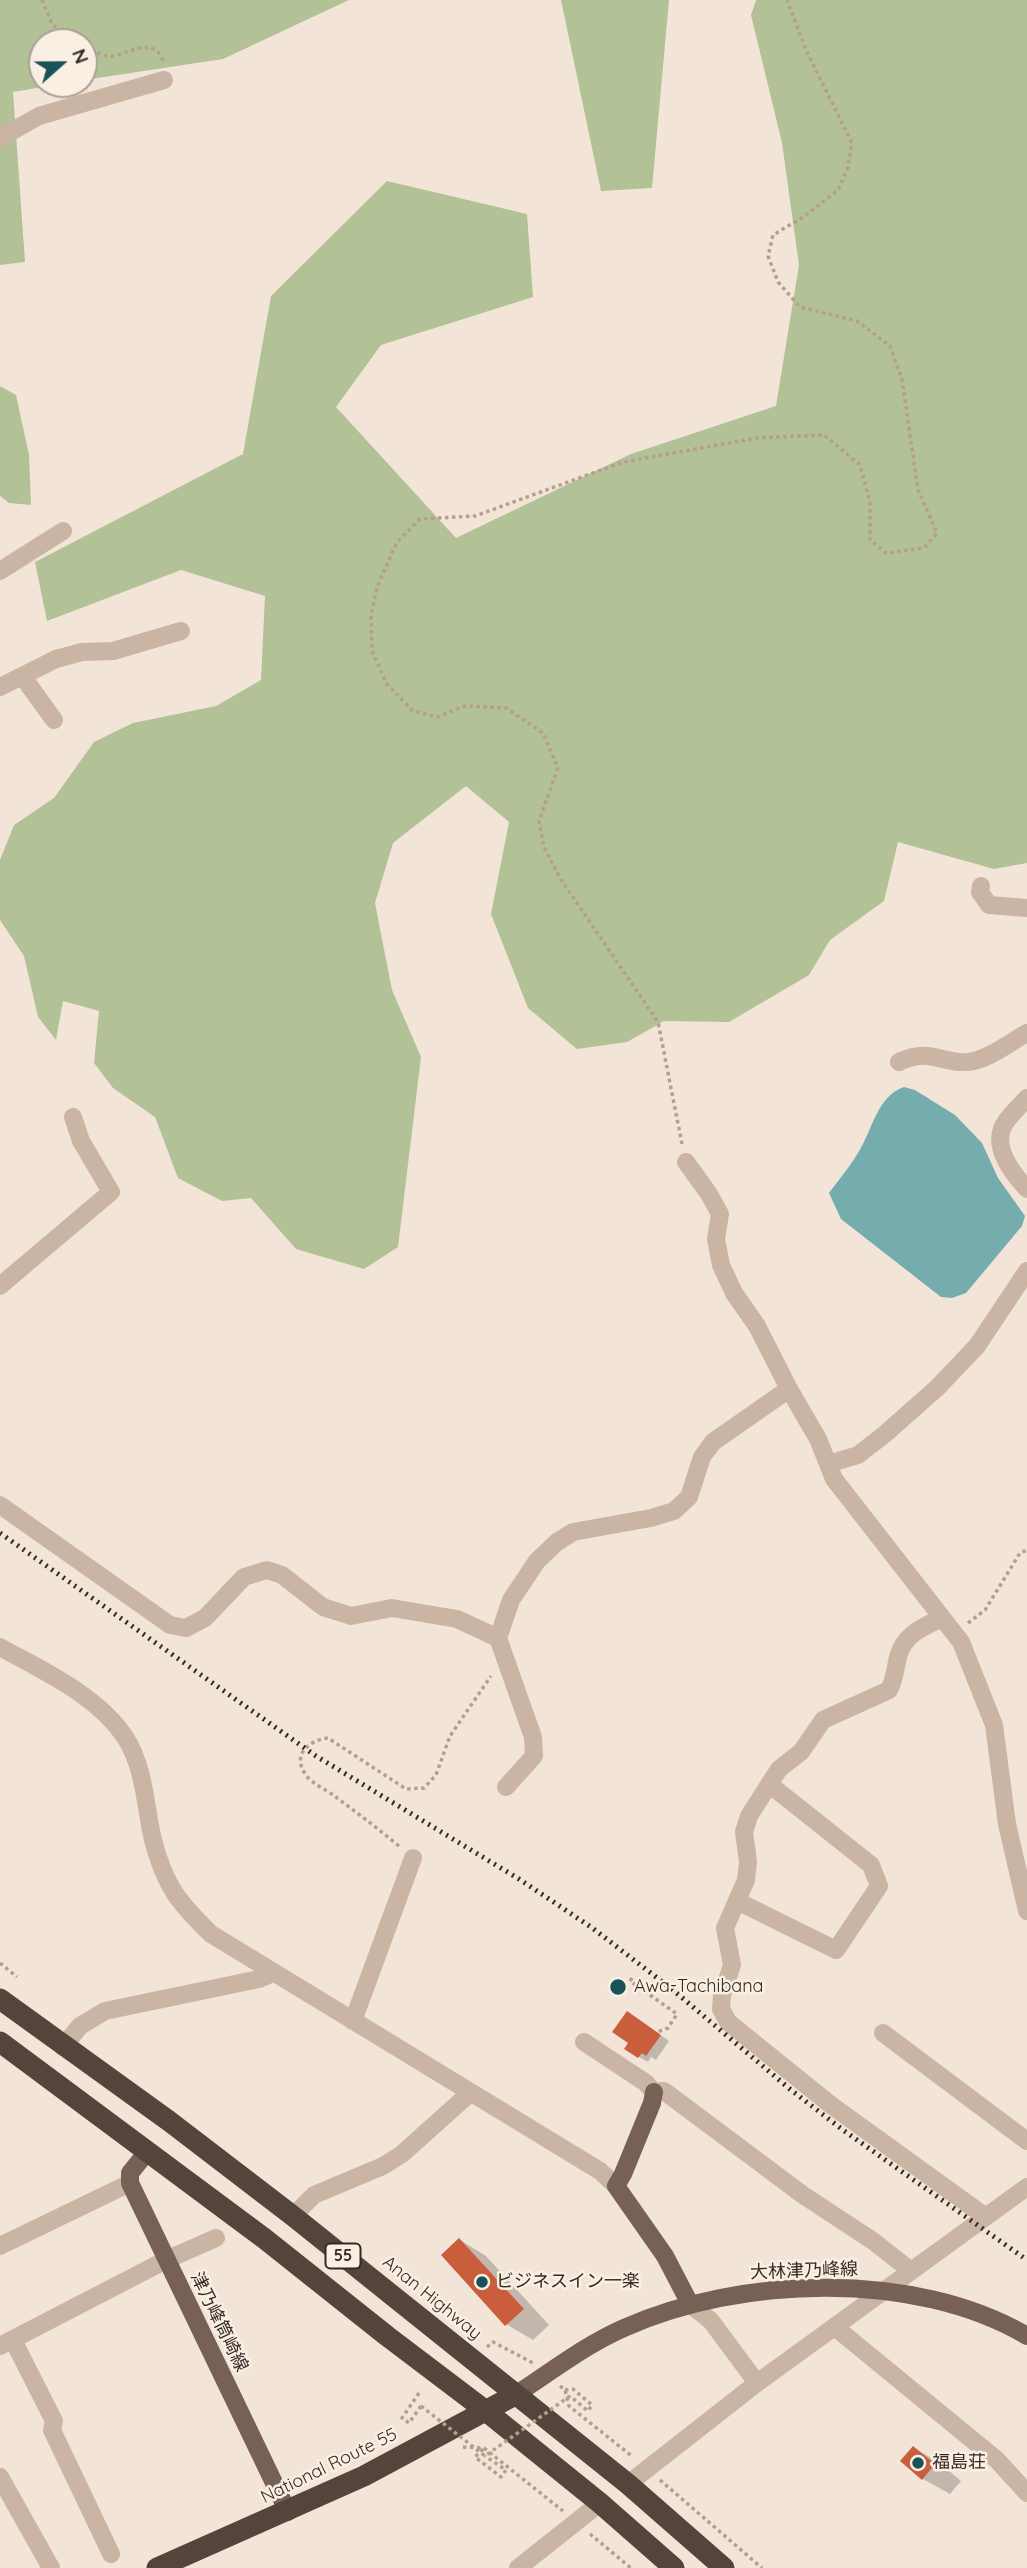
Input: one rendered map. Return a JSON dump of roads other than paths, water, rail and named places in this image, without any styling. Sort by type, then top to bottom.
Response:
[{"type":"highway","name":"Anan Highway","points":[[0,1999],[169,2121],[293,2216],[628,2484],[724,2568]]},
{"type":"highway","name":"55","points":[[1,2044],[265,2239],[600,2503],[674,2568]]},
{"type":"highway","name":"National Route 55","points":[[159,2568],[364,2476],[515,2395]]},
{"type":"main road","points":[[654,2092],[652,2103],[616,2186],[665,2256],[690,2304]]},
{"type":"main road","points":[[130,2183],[130,2173],[147,2152]]},
{"type":"main road","name":"津乃峰筒崎線","points":[[130,2183],[288,2512]]},
{"type":"main road","name":"大林津乃峰線","points":[[515,2395],[590,2346],[625,2327],[690,2304],[771,2290],[882,2290],[961,2308],[1027,2336]]},
{"type":"street","points":[[0,138],[39,116],[164,80]]},
{"type":"street","points":[[0,571],[63,531]]},
{"type":"street","points":[[0,687],[56,659],[82,652],[113,650],[181,631]]},
{"type":"street","points":[[23,677],[54,720]]},
{"type":"street","points":[[981,886],[980,892],[989,905],[1027,908]]},
{"type":"street","points":[[899,1062],[912,1056],[928,1055],[966,1062],[979,1059],[1027,1033]]},
{"type":"street","points":[[1027,1098],[1002,1129],[1001,1147],[1014,1174],[1027,1189]]},
{"type":"street","points":[[0,1286],[111,1192],[81,1141],[73,1117]]},
{"type":"street","points":[[685,1162],[709,1194],[719,1214],[716,1239],[721,1265],[734,1293],[757,1326],[818,1438],[834,1479],[961,1642],[994,1725],[1007,1824],[1027,1911]]},
{"type":"street","points":[[828,1464],[858,1455],[886,1434],[938,1387],[976,1346],[1027,1271]]},
{"type":"street","points":[[506,1787],[534,1756],[533,1737],[498,1638],[511,1600],[537,1561],[557,1542],[573,1532],[651,1518],[674,1511],[690,1497],[702,1457],[713,1442],[789,1389]]},
{"type":"street","points":[[0,1505],[170,1625],[186,1628],[205,1618],[244,1577],[267,1570],[282,1575],[323,1607],[351,1616],[392,1608],[457,1619],[498,1638]]},
{"type":"street","points":[[942,1618],[918,1629],[907,1639],[898,1655],[894,1680],[889,1690],[823,1720],[801,1752],[787,1760],[749,1816],[744,1832],[748,1862],[746,1880],[726,1928],[732,1965],[722,1995],[721,2009],[729,2022],[831,2105],[986,2217]]},
{"type":"street","points":[[0,1647],[58,1680],[103,1711],[126,1739],[143,1781],[153,1840],[165,1879],[181,1905],[211,1934],[600,2172],[616,2186]]},
{"type":"street","points":[[737,1901],[836,1950],[879,1886],[871,1865],[769,1784]]},
{"type":"street","points":[[353,2021],[413,1858]]},
{"type":"street","points":[[63,2047],[80,2026],[105,2011],[259,1979],[273,1973]]},
{"type":"street","points":[[883,2033],[1027,2141]]},
{"type":"street","points":[[584,2042],[646,2082],[654,2092],[664,2091],[675,2098],[803,2195],[873,2241],[910,2270]]},
{"type":"street","points":[[293,2216],[314,2194],[383,2166],[402,2154],[470,2093]]},
{"type":"street","points":[[0,2246],[130,2183]]},
{"type":"street","points":[[628,2484],[757,2383],[1027,2187]]},
{"type":"street","points":[[111,2554],[52,2430],[54,2421],[6,2343],[166,2260],[216,2238]]},
{"type":"street","points":[[690,2304],[711,2321],[757,2383]]},
{"type":"street","points":[[836,2328],[997,2460],[1027,2493]]},
{"type":"street","points":[[0,2477],[51,2568]]},
{"type":"street","points":[[518,2568],[600,2503]]},
{"type":"water","points":[[904,1087],[915,1090],[955,1115],[982,1143],[998,1178],[1025,1216],[1022,1226],[966,1293],[952,1298],[941,1297],[841,1219],[829,1193],[858,1153],[881,1106],[887,1098]]},
{"type":"railway","points":[[0,1533],[316,1756],[519,1879],[591,1927],[673,1990],[791,2090],[843,2130],[1027,2260]]},
{"type":"place","name":"Awa-Tachibana","points":[[618,1987]]},
{"type":"place","name":"ビジネスイン一楽","points":[[482,2282]]},
{"type":"place","name":"福島荘","points":[[918,2463]]}]
